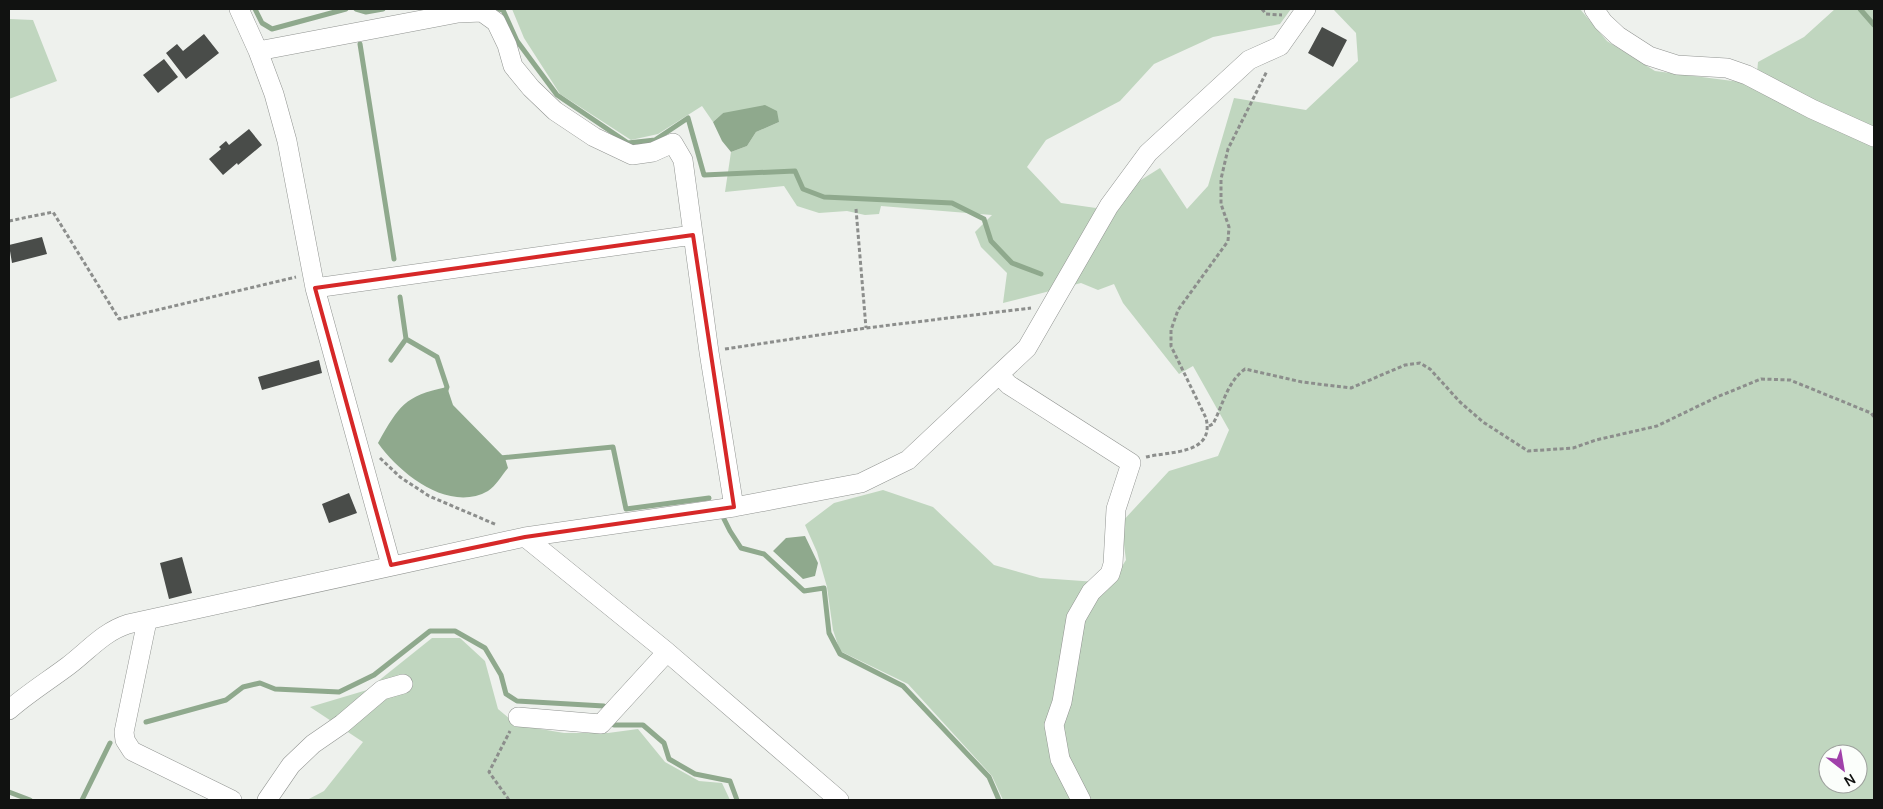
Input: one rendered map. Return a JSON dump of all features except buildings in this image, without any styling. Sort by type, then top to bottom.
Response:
[{"type":"street","points":[[239,9],[258,51],[274,94],[287,141],[313,281],[392,565]]},
{"type":"street","points":[[9,710],[88,651],[99,638],[116,628],[392,565],[525,537],[734,507],[861,483],[908,460],[1028,348],[1109,206],[1148,153],[1249,60],[1280,46],[1306,9]]},
{"type":"street","points":[[1594,9],[1602,22],[1618,36],[1649,56],[1677,65],[1727,68],[1746,74],[1812,110],[1874,137]]},
{"type":"street","points":[[258,51],[433,13],[458,14],[482,12],[496,22],[507,45],[513,66],[531,88],[555,111],[594,137],[632,155],[653,152],[674,143],[683,160],[709,352],[734,507]]},
{"type":"street","points":[[313,281],[693,235]]},
{"type":"street","points":[[1000,376],[1009,385],[1131,463],[1116,509],[1113,564],[1110,574],[1091,592],[1076,618],[1062,702],[1054,725],[1060,759],[1081,800]]},
{"type":"street","points":[[525,537],[666,652],[840,800]]},
{"type":"street","points":[[147,621],[124,732],[125,740],[132,751],[232,800]]},
{"type":"street","points":[[518,717],[601,724],[666,652]]},
{"type":"street","points":[[266,800],[291,765],[313,744],[342,724],[382,690],[403,684]]},
{"type":"path","points":[[1131,463],[1138,458],[1197,447],[1206,438],[1208,426],[1206,418],[1171,346],[1171,330],[1178,310],[1228,241],[1229,227],[1221,204],[1221,180],[1228,149],[1280,46]]},
{"type":"path","points":[[856,209],[866,328]]},
{"type":"path","points":[[9,221],[53,212],[119,319],[313,281]]},
{"type":"path","points":[[709,352],[866,328],[1052,305]]},
{"type":"path","points":[[1208,426],[1213,424],[1231,382],[1236,375],[1245,369],[1302,382],[1350,388],[1405,365],[1420,362],[1430,369],[1460,402],[1483,422],[1528,451],[1573,448],[1596,440],[1657,426],[1760,379],[1790,380],[1871,413],[1874,417]]},
{"type":"path","points":[[374,452],[400,477],[429,496],[499,526]]},
{"type":"path","points":[[509,800],[488,772],[518,717]]},
{"type":"highlighted area","points":[[693,235],[734,507],[525,537],[391,565],[315,288]]},
{"type":"shaded area","points":[[512,9],[1291,9],[1280,24],[1213,37],[1154,64],[1120,101],[1046,140],[1027,167],[1061,203],[1096,208],[1160,168],[1187,209],[1208,186],[1234,98],[1306,110],[1358,61],[1356,33],[1333,9],[1580,9],[1607,41],[1655,71],[1756,84],[1758,62],[1804,37],[1835,9],[1874,9],[1874,800],[1003,800],[992,776],[908,684],[840,651],[833,630],[827,587],[817,552],[805,525],[834,503],[883,490],[933,507],[994,565],[1040,578],[1111,583],[1126,560],[1121,523],[1169,471],[1218,456],[1229,430],[1193,366],[1179,374],[1123,303],[1114,284],[1098,290],[1081,283],[1003,303],[1007,273],[981,247],[975,232],[992,215],[881,206],[879,214],[865,215],[847,211],[819,213],[797,206],[784,186],[725,192],[731,152],[747,146],[756,132],[779,122],[723,113],[713,122],[702,106],[658,134],[631,140],[560,94],[524,38]]},
{"type":"shaded area","points":[[9,19],[33,20],[57,81],[9,99]]},
{"type":"shaded area","points":[[765,105],[777,111],[779,122],[756,132],[747,146],[731,152],[722,141],[713,122],[723,113]]},
{"type":"shaded area","points":[[447,387],[453,405],[505,458],[508,468],[491,489],[473,497],[457,497],[442,494],[427,487],[399,467],[378,443],[404,404],[421,394]]},
{"type":"shaded area","points":[[805,536],[818,563],[815,576],[803,579],[773,551],[786,538]]},
{"type":"shaded area","points":[[432,638],[460,638],[485,661],[498,709],[517,725],[564,733],[608,733],[638,729],[665,762],[699,781],[722,783],[730,800],[307,800],[324,791],[363,742],[310,707],[367,690]]},
{"type":"waterway","points":[[255,9],[262,23],[272,29],[346,9]]},
{"type":"waterway","points":[[356,9],[366,12],[383,9]]},
{"type":"waterway","points":[[499,9],[503,10],[517,41],[557,95],[628,143],[655,140],[688,118],[704,175],[795,171],[803,189],[824,197],[952,203],[984,219],[991,241],[1012,263],[1041,274]]},
{"type":"waterway","points":[[1860,9],[1874,25]]},
{"type":"waterway","points":[[360,44],[394,259]]},
{"type":"waterway","points":[[391,360],[406,339],[400,297]]},
{"type":"waterway","points":[[406,339],[437,357],[447,387],[445,393]]},
{"type":"waterway","points":[[500,458],[613,447],[626,509],[709,498]]},
{"type":"waterway","points":[[723,517],[741,548],[764,554],[804,591],[824,588],[829,633],[840,654],[903,686],[989,777],[999,800]]},
{"type":"waterway","points":[[146,722],[226,700],[243,687],[260,683],[275,689],[339,692],[374,675],[430,631],[455,631],[485,648],[501,675],[506,694],[517,701],[604,706]]},
{"type":"waterway","points":[[614,725],[643,725],[664,743],[669,759],[695,774],[730,781],[737,800]]},
{"type":"waterway","points":[[82,800],[110,743]]},
{"type":"waterway","points":[[9,792],[30,800]]}]
